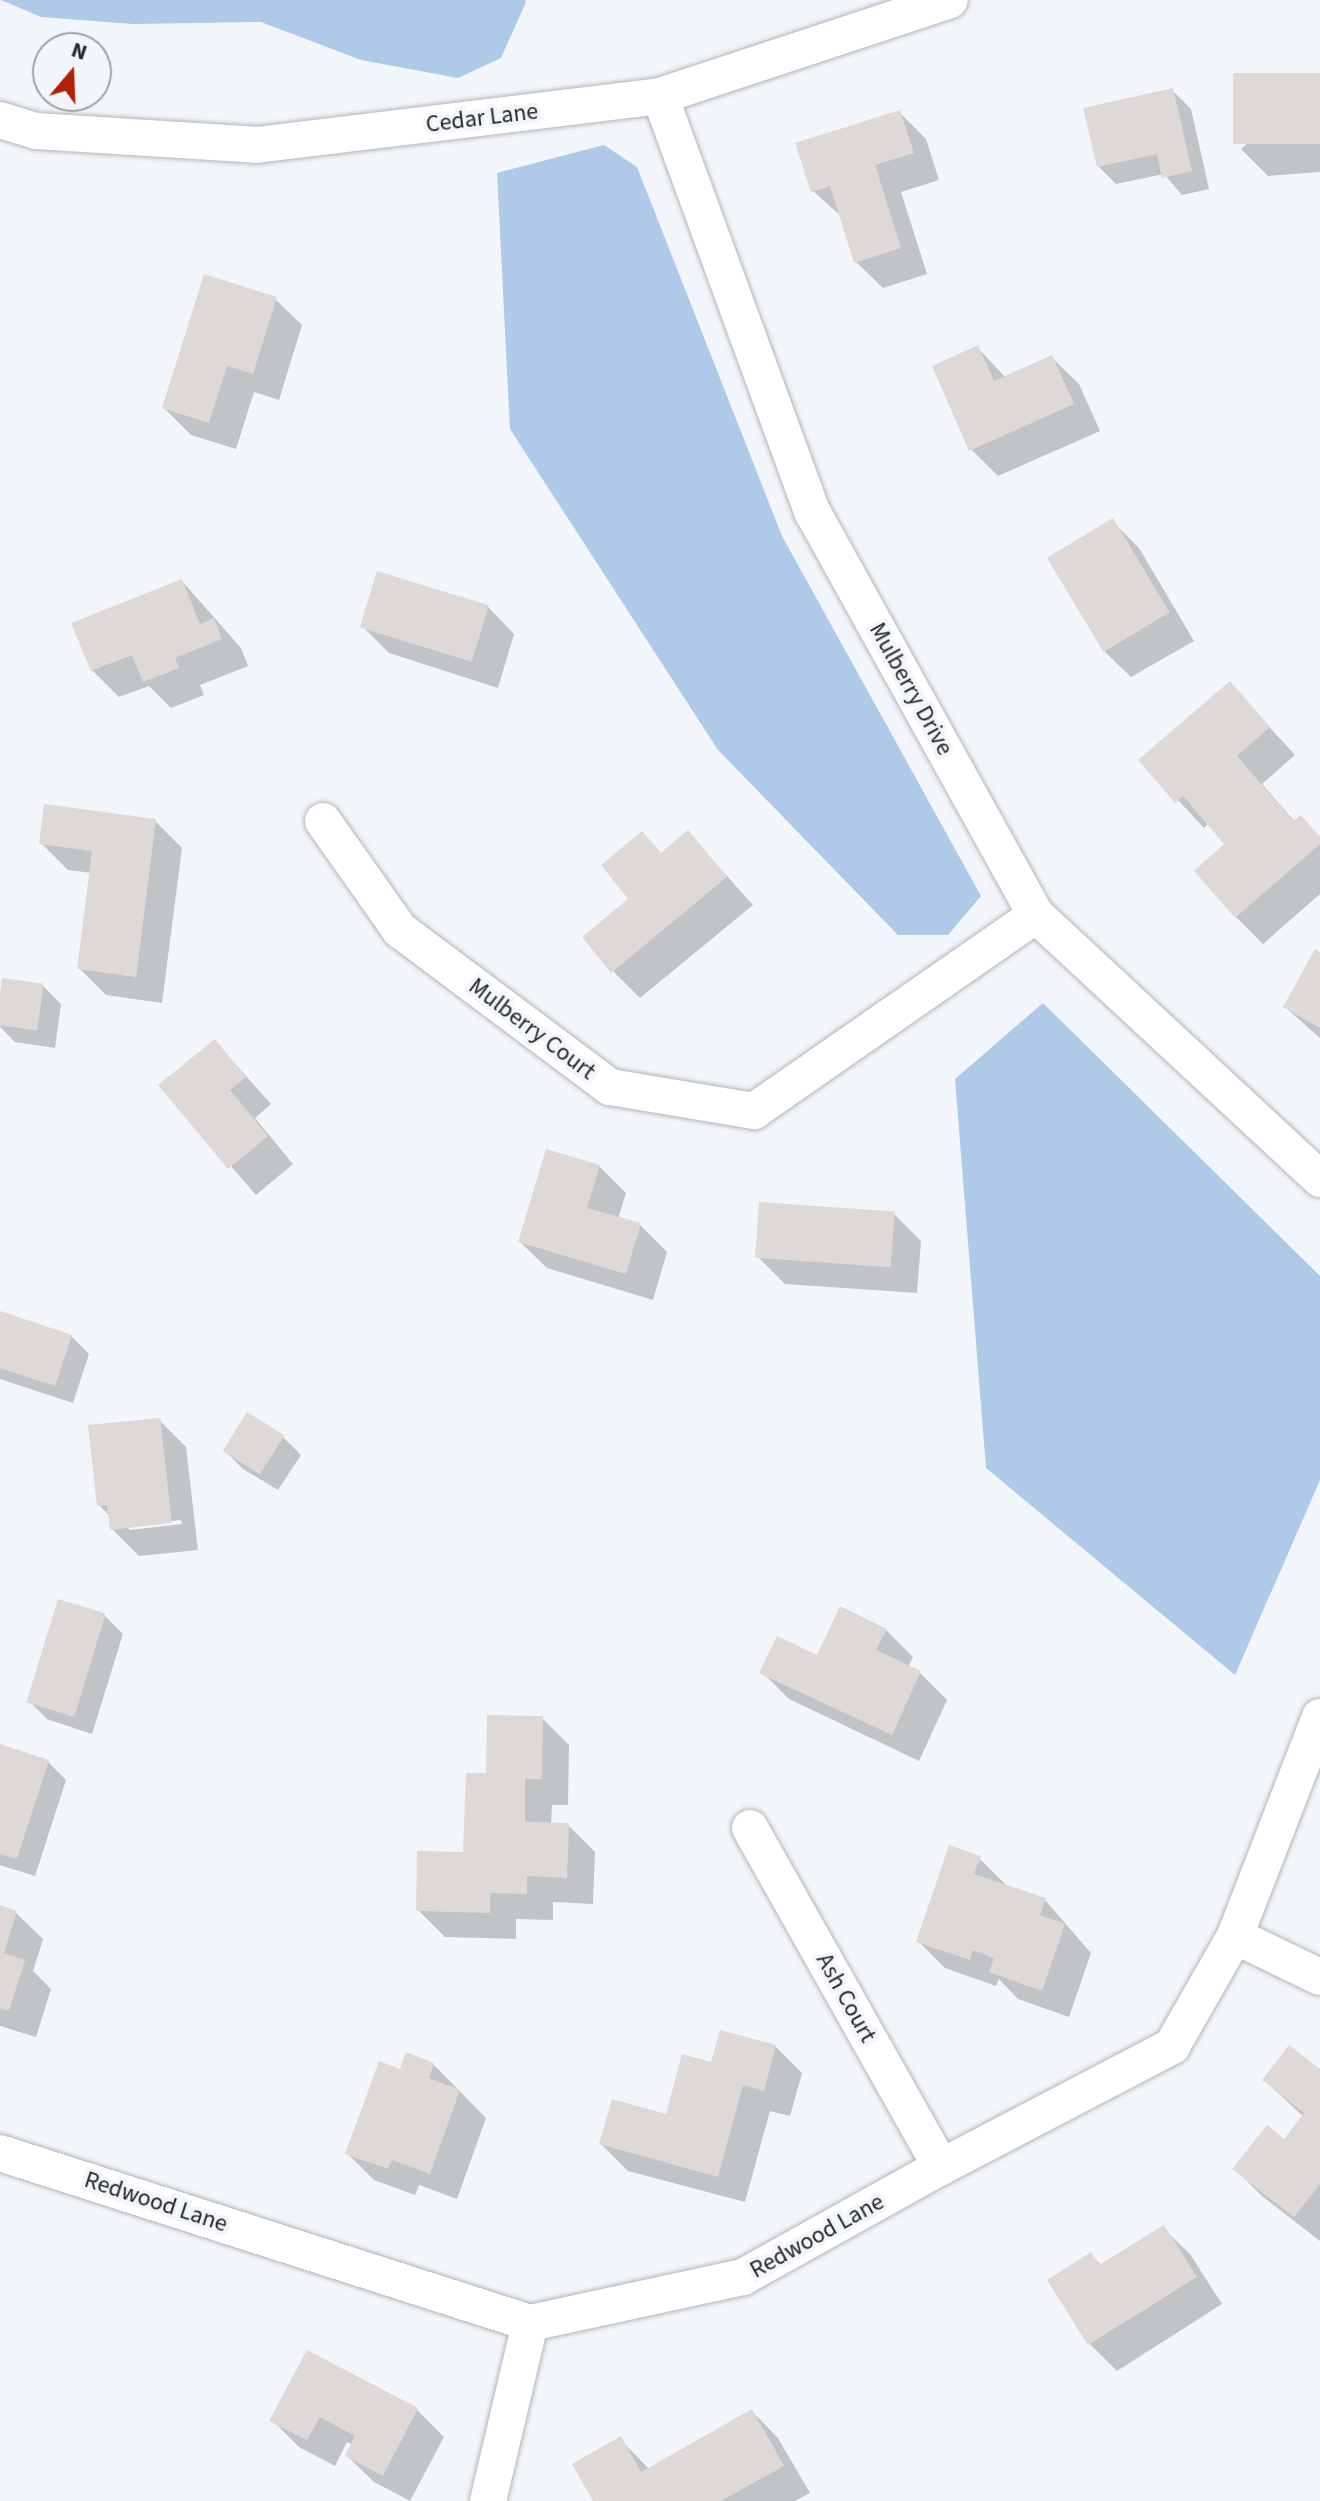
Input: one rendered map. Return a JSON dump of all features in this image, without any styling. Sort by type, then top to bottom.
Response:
[{"type":"street","name":"Cedar Lane","points":[[0,120],[36,131],[256,145],[660,96],[950,0]]},
{"type":"street","name":"Mulberry Drive","points":[[660,96],[813,513],[1036,915],[1320,1179]]},
{"type":"street","name":"Mulberry Court","points":[[323,821],[400,930],[610,1087],[754,1111],[1036,915]]},
{"type":"street","name":"Redwood Lane","points":[[0,2153],[530,2323],[743,2277],[941,2167],[1172,2046],[1235,1936],[1320,1717]]},
{"type":"street","name":"Ash Court","points":[[750,1828],[941,2167]]},
{"type":"street","points":[[1235,1936],[1320,1977]]},
{"type":"street","points":[[488,2501],[530,2323]]},
{"type":"water","points":[[1,0],[526,2],[501,58],[458,78],[361,60],[261,22],[133,24],[41,17]]},
{"type":"water","points":[[604,145],[637,167],[782,536],[981,896],[948,935],[898,935],[718,750],[510,429],[497,173]]},
{"type":"water","points":[[1043,1003],[1320,1276],[1320,1480],[1235,1675],[986,1468],[955,1079]]},
{"type":"building","points":[[1233,73],[1320,73],[1320,144],[1233,144]]},
{"type":"building","points":[[1173,88],[1192,171],[1162,178],[1157,154],[1097,167],[1083,108]]},
{"type":"building","points":[[900,110],[914,153],[875,165],[901,248],[854,263],[830,186],[811,192],[795,143]]},
{"type":"building","points":[[204,274],[277,297],[253,374],[227,366],[209,423],[162,408]]},
{"type":"building","points":[[978,345],[994,381],[1052,355],[1074,404],[969,451],[932,366]]},
{"type":"building","points":[[1113,518],[1170,612],[1104,652],[1047,558]]},
{"type":"building","points":[[377,571],[489,605],[472,662],[360,627]]},
{"type":"building","points":[[182,579],[200,624],[214,618],[222,639],[175,658],[179,668],[143,682],[132,655],[91,671],[71,623]]},
{"type":"building","points":[[1230,681],[1270,727],[1237,756],[1293,821],[1301,815],[1320,837],[1320,844],[1235,918],[1194,871],[1224,844],[1183,796],[1175,803],[1138,760]]},
{"type":"building","points":[[44,804],[156,819],[136,977],[77,969],[92,851],[39,844]]},
{"type":"building","points":[[688,830],[727,877],[611,973],[582,937],[628,899],[601,865],[642,831],[661,853]]},
{"type":"building","points":[[1315,949],[1320,952],[1320,1028],[1283,1007]]},
{"type":"building","points":[[2,978],[44,984],[37,1030],[0,1025]]},
{"type":"building","points":[[215,1039],[246,1077],[230,1090],[268,1136],[228,1169],[158,1085]]},
{"type":"building","points":[[546,1149],[600,1165],[587,1208],[641,1223],[626,1274],[518,1242]]},
{"type":"building","points":[[759,1202],[895,1211],[891,1267],[755,1258]]},
{"type":"building","points":[[0,1311],[72,1335],[55,1386],[0,1368]]},
{"type":"building","points":[[247,1412],[284,1435],[260,1474],[223,1451]]},
{"type":"building","points":[[160,1418],[172,1523],[110,1530],[107,1505],[97,1506],[88,1425]]},
{"type":"building","points":[[58,1599],[106,1614],[74,1717],[26,1702]]},
{"type":"building","points":[[840,1606],[887,1629],[876,1650],[921,1671],[892,1735],[759,1673],[777,1636],[817,1655]]},
{"type":"building","points":[[487,1715],[543,1716],[542,1779],[525,1779],[525,1822],[569,1823],[567,1878],[527,1876],[527,1894],[490,1893],[490,1913],[416,1911],[417,1851],[463,1852],[466,1773],[486,1773]]},
{"type":"building","points":[[0,1744],[49,1760],[17,1859],[0,1854]]},
{"type":"building","points":[[949,1845],[981,1856],[974,1874],[1046,1898],[1040,1915],[1065,1924],[1042,1991],[989,1972],[994,1958],[973,1950],[970,1960],[916,1942]]},
{"type":"building","points":[[0,1905],[17,1911],[4,1953],[25,1960],[9,2011],[0,2008]]},
{"type":"building","points":[[720,2030],[776,2045],[764,2091],[743,2085],[718,2177],[599,2144],[612,2099],[666,2114],[682,2054],[711,2062]]},
{"type":"building","points":[[1289,2045],[1320,2069],[1320,2184],[1294,2217],[1232,2169],[1267,2125],[1284,2139],[1304,2113],[1262,2080]]},
{"type":"building","points":[[406,2052],[434,2063],[429,2078],[460,2090],[430,2174],[392,2160],[388,2169],[345,2154],[379,2061],[400,2069]]},
{"type":"building","points":[[1164,2225],[1197,2277],[1088,2345],[1047,2280],[1091,2252],[1099,2265]]},
{"type":"building","points":[[307,2350],[418,2408],[383,2476],[345,2456],[355,2436],[320,2417],[307,2440],[269,2421]]},
{"type":"building","points":[[752,2409],[784,2466],[721,2501],[593,2501],[572,2464],[621,2436],[641,2472]]}]
